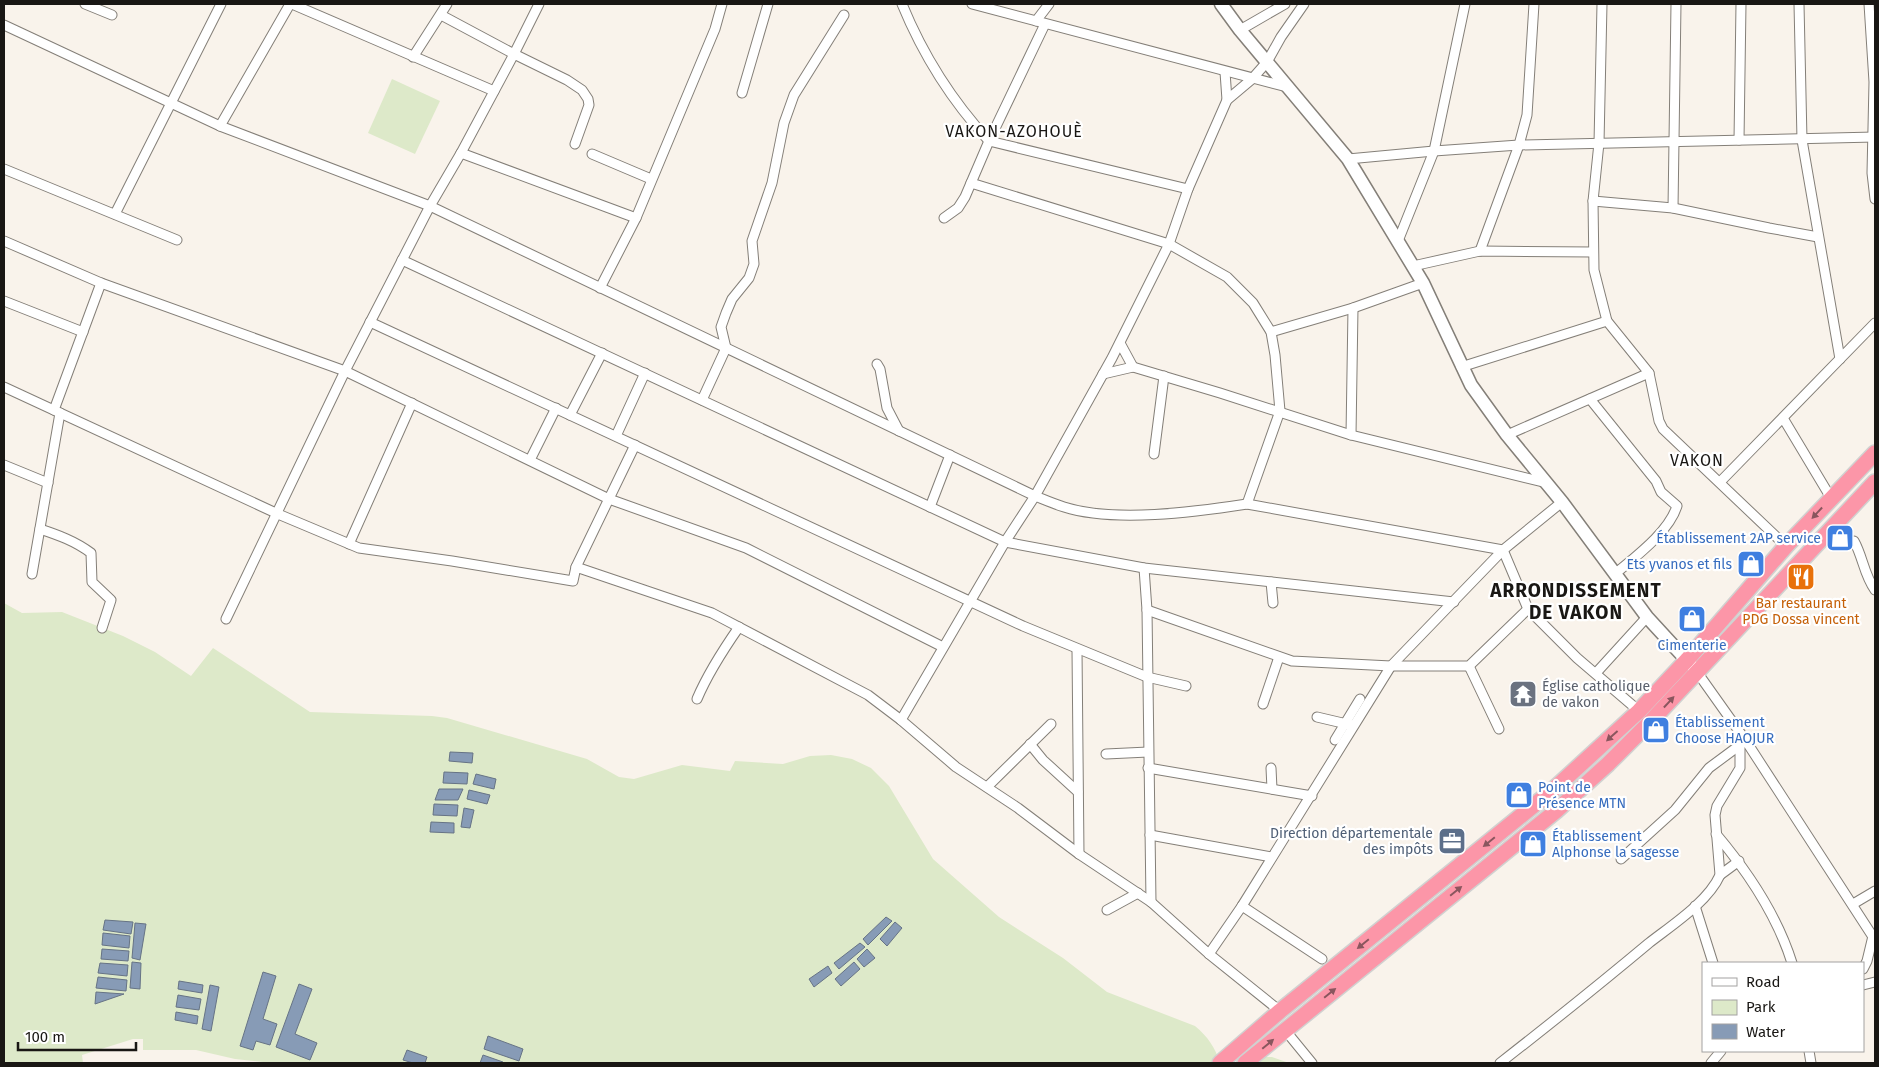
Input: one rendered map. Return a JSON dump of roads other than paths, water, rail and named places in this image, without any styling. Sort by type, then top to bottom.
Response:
[{"type":"highway","points":[[1244,1063],[1575,794],[1631,741],[1786,546],[1875,453]]},
{"type":"highway","points":[[1220,1063],[1280,1011],[1554,789],[1639,711],[1692,666],[1875,482]]},
{"type":"main road","points":[[1221,4],[1287,88],[1348,159],[1423,283],[1471,385],[1507,435],[1548,483],[1646,617],[1692,666]]},
{"type":"street","points":[[85,4],[112,14]]},
{"type":"street","points":[[115,214],[221,4]]},
{"type":"street","points":[[220,126],[291,4],[494,91]]},
{"type":"street","points":[[413,57],[447,4]]},
{"type":"street","points":[[226,619],[345,371],[430,206],[514,54],[539,4]]},
{"type":"street","points":[[600,288],[636,218],[716,29],[722,4]]},
{"type":"street","points":[[742,94],[768,4]]},
{"type":"street","points":[[902,4],[916,38],[946,89],[966,116],[989,141],[1188,190]]},
{"type":"street","points":[[972,4],[1287,88]]},
{"type":"street","points":[[944,218],[958,208],[972,182],[1049,4]]},
{"type":"street","points":[[1240,30],[1285,4]]},
{"type":"street","points":[[901,720],[1005,542],[1035,496],[1120,343],[1169,244],[1188,190],[1227,100],[1252,79],[1267,62],[1281,36],[1304,4]]},
{"type":"street","points":[[1398,241],[1434,151],[1465,4]]},
{"type":"street","points":[[1480,251],[1519,145],[1527,115],[1534,4]]},
{"type":"street","points":[[1602,4],[1599,143],[1593,201],[1593,252],[1594,270],[1607,321],[1649,372],[1650,386],[1656,401],[1659,421],[1664,429],[1786,546]]},
{"type":"street","points":[[1673,208],[1676,4]]},
{"type":"street","points":[[1739,140],[1741,4]]},
{"type":"street","points":[[1799,4],[1802,140],[1840,360]]},
{"type":"street","points":[[1869,4],[1874,82],[1872,173],[1875,199]]},
{"type":"street","points":[[441,15],[567,80],[582,90],[588,99],[589,105],[575,144]]},
{"type":"street","points":[[702,400],[726,348],[721,327],[732,300],[749,278],[754,264],[752,240],[772,183],[784,123],[794,95],[844,15]]},
{"type":"street","points":[[4,25],[220,126],[430,206],[1035,496],[1065,507],[1106,513],[1160,513],[1205,510],[1247,504],[1503,550]]},
{"type":"street","points":[[1225,72],[1227,100]]},
{"type":"street","points":[[1348,159],[1519,145],[1874,137]]},
{"type":"street","points":[[461,152],[636,218]]},
{"type":"street","points":[[592,154],[651,179]]},
{"type":"street","points":[[4,169],[177,240]]},
{"type":"street","points":[[972,182],[1169,244],[1227,277],[1254,302],[1271,332],[1280,411],[1247,504]]},
{"type":"street","points":[[1593,201],[1673,208],[1818,237]]},
{"type":"street","points":[[4,241],[101,283],[345,371],[609,499],[746,548],[943,647]]},
{"type":"street","points":[[1413,266],[1480,251],[1593,252]]},
{"type":"street","points":[[402,260],[1005,542],[1144,568],[1454,602]]},
{"type":"street","points":[[32,574],[48,483],[57,412],[101,283]]},
{"type":"street","points":[[1271,332],[1353,308],[1423,283]]},
{"type":"street","points":[[4,301],[83,332]]},
{"type":"street","points":[[1351,435],[1353,308]]},
{"type":"street","points":[[1461,367],[1607,321]]},
{"type":"street","points":[[370,322],[1077,650],[1147,677],[1186,686]]},
{"type":"street","points":[[1720,482],[1875,323]]},
{"type":"street","points":[[1120,343],[1133,368]]},
{"type":"street","points":[[570,415],[602,353]]},
{"type":"street","points":[[877,364],[880,369],[887,408],[899,431]]},
{"type":"street","points":[[1103,374],[1133,368],[1280,411],[1351,435],[1548,483]]},
{"type":"street","points":[[1507,435],[1649,372]]},
{"type":"street","points":[[616,436],[645,373]]},
{"type":"street","points":[[1154,454],[1164,376]]},
{"type":"street","points":[[4,387],[278,514],[359,548],[573,581],[576,567],[635,445]]},
{"type":"street","points":[[1590,399],[1656,481],[1661,492],[1677,506],[1674,514],[1652,542],[1615,574]]},
{"type":"street","points":[[349,544],[412,403]]},
{"type":"street","points":[[530,460],[556,408]]},
{"type":"street","points":[[1783,418],[1832,498]]},
{"type":"street","points":[[930,507],[950,455]]},
{"type":"street","points":[[4,465],[48,483]]},
{"type":"street","points":[[1336,740],[1350,724],[1392,666],[1503,550],[1562,502]]},
{"type":"street","points":[[40,529],[81,545],[91,553],[92,582],[111,600],[102,628]]},
{"type":"street","points":[[1854,541],[1860,553],[1865,573],[1875,590]]},
{"type":"street","points":[[1503,550],[1528,608],[1577,658],[1639,711]]},
{"type":"street","points":[[576,567],[712,613],[868,695],[901,720],[956,768],[1018,808],[1079,854],[1151,902],[1209,954],[1280,1011]]},
{"type":"street","points":[[1144,568],[1147,610],[1151,902]]},
{"type":"street","points":[[1271,582],[1272,603]]},
{"type":"street","points":[[1147,610],[1292,661],[1392,666],[1469,666],[1528,608]]},
{"type":"street","points":[[1596,673],[1646,617]]},
{"type":"street","points":[[697,699],[719,656],[740,627]]},
{"type":"street","points":[[1077,650],[1079,854]]},
{"type":"street","points":[[1262,704],[1279,656]]},
{"type":"street","points":[[1469,666],[1499,729]]},
{"type":"street","points":[[1692,666],[1874,938],[1864,967]]},
{"type":"street","points":[[1209,954],[1312,796],[1350,724],[1360,699]]},
{"type":"street","points":[[1317,717],[1350,724]]},
{"type":"street","points":[[987,788],[1051,724]]},
{"type":"street","points":[[1500,1063],[1695,906],[1716,884],[1720,875],[1715,815],[1717,806],[1740,768],[1743,743]]},
{"type":"street","points":[[1620,859],[1675,810],[1710,768],[1743,743]]},
{"type":"street","points":[[1030,744],[1043,760],[1078,792]]},
{"type":"street","points":[[1106,754],[1148,752]]},
{"type":"street","points":[[1148,768],[1312,796]]},
{"type":"street","points":[[1270,768],[1272,789]]},
{"type":"street","points":[[1716,834],[1739,861],[1761,894],[1792,962]]},
{"type":"street","points":[[1150,835],[1272,857]]},
{"type":"street","points":[[1720,875],[1739,861]]},
{"type":"street","points":[[1853,904],[1875,891]]},
{"type":"street","points":[[1107,910],[1138,893]]},
{"type":"street","points":[[1242,906],[1322,959]]},
{"type":"street","points":[[1695,906],[1713,962]]},
{"type":"street","points":[[1285,1030],[1312,1063]]},
{"type":"street","points":[[1711,1063],[1720,1052]]},
{"type":"water","points":[[450,752],[473,753],[472,763],[449,761]]},
{"type":"water","points":[[444,772],[468,773],[467,784],[443,783]]},
{"type":"water","points":[[476,774],[496,779],[494,789],[473,784]]},
{"type":"water","points":[[439,789],[463,789],[458,800],[435,800]]},
{"type":"water","points":[[469,790],[490,795],[487,804],[467,799]]},
{"type":"water","points":[[434,804],[458,805],[457,816],[433,815]]},
{"type":"water","points":[[464,808],[474,810],[470,828],[461,827]]},
{"type":"water","points":[[431,822],[454,823],[454,833],[430,832]]},
{"type":"water","points":[[886,917],[892,921],[868,945],[863,939]]},
{"type":"water","points":[[105,920],[133,922],[131,934],[103,930]]},
{"type":"water","points":[[895,922],[902,928],[887,946],[880,939]]},
{"type":"water","points":[[135,923],[146,924],[140,960],[132,958]]},
{"type":"water","points":[[103,933],[130,936],[129,948],[102,945]]},
{"type":"water","points":[[860,943],[865,947],[839,969],[834,963]]},
{"type":"water","points":[[102,949],[129,951],[128,961],[101,959]]},
{"type":"water","points":[[867,949],[875,958],[864,967],[857,959]]},
{"type":"water","points":[[132,962],[141,963],[140,989],[130,988]]},
{"type":"water","points":[[854,962],[860,969],[841,986],[835,979]]},
{"type":"water","points":[[100,963],[128,965],[127,976],[98,973]]},
{"type":"water","points":[[828,966],[832,973],[814,987],[809,979]]},
{"type":"water","points":[[263,972],[276,976],[263,1019],[277,1024],[270,1045],[256,1041],[253,1050],[240,1046]]},
{"type":"water","points":[[98,977],[127,980],[126,991],[96,988]]},
{"type":"water","points":[[179,981],[203,985],[202,993],[178,989]]},
{"type":"water","points":[[299,984],[312,989],[295,1034],[317,1043],[310,1060],[276,1047]]},
{"type":"water","points":[[210,985],[219,987],[211,1031],[202,1029]]},
{"type":"water","points":[[96,992],[124,994],[95,1004]]},
{"type":"water","points":[[178,995],[201,999],[199,1010],[176,1007]]},
{"type":"water","points":[[176,1012],[198,1016],[197,1024],[175,1020]]},
{"type":"water","points":[[488,1036],[523,1049],[519,1061],[484,1049]]},
{"type":"water","points":[[407,1050],[427,1057],[425,1063],[413,1063],[403,1060]]},
{"type":"water","points":[[483,1055],[503,1062],[503,1063],[480,1063]]},
{"type":"place","name":"Établissement 2AP service","points":[[1840,538]]},
{"type":"place","name":"Ets yvanos et fils","points":[[1751,564]]},
{"type":"place","name":"Bar restaurant PDG Dossa vincent","points":[[1801,577]]},
{"type":"place","name":"Cimenterie","points":[[1692,619]]},
{"type":"place","name":"Église catholique de vakon","points":[[1523,694]]},
{"type":"place","name":"Établissement Choose HAOJUR","points":[[1656,730]]},
{"type":"place","name":"Point de Présence MTN","points":[[1519,795]]},
{"type":"place","name":"Direction départementale des impôts","points":[[1452,841]]},
{"type":"place","name":"Établissement Alphonse la sagesse","points":[[1533,844]]},
{"type":"district","name":"VAKON-AZOHOUÈ","points":[[1014,131]]},
{"type":"district","name":"VAKON","points":[[1697,460]]},
{"type":"district","name":"ARRONDISSEMENT DE VAKON","points":[[1576,601]]}]
